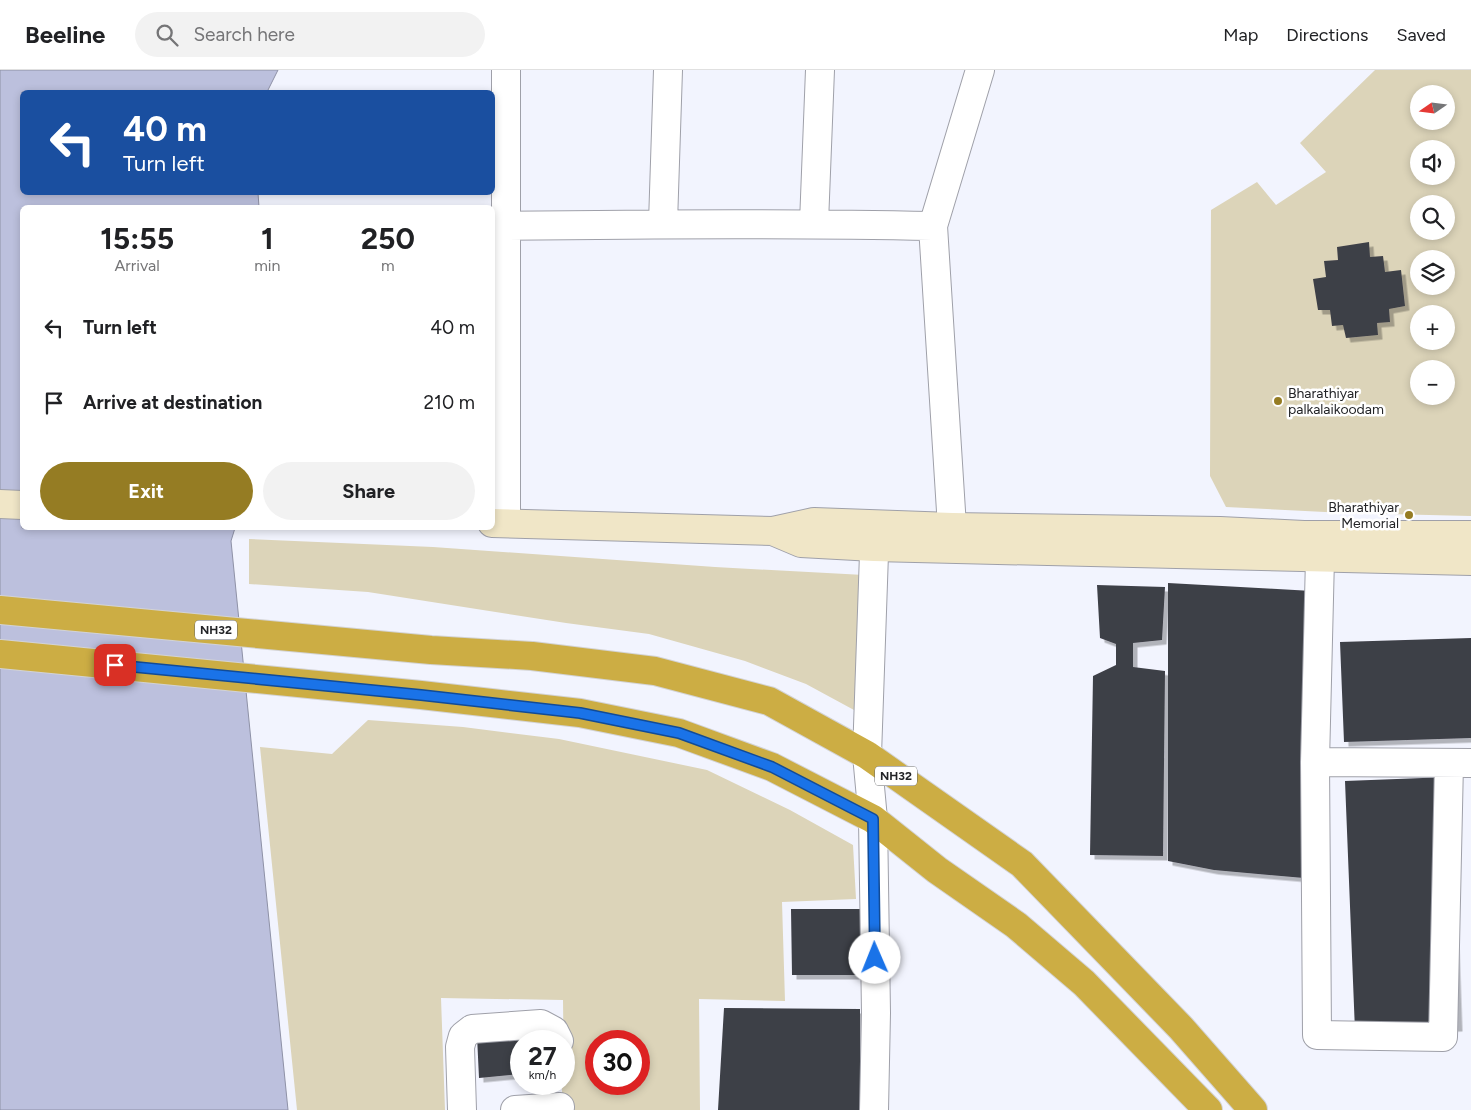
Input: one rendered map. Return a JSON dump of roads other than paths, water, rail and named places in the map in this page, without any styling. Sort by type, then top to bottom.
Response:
[{"type":"highway","name":"NH32","points":[[0,610],[431,650],[532,656],[655,671],[768,701],[867,755],[1022,864],[1181,1028],[1253,1110]]},
{"type":"highway","points":[[0,654],[421,695],[580,713],[679,733],[772,767],[873,819],[937,870],[1016,925],[1084,983],[1208,1110]]},
{"type":"street","points":[[506,70],[500,226],[499,523],[773,532],[801,543],[952,527],[1220,531],[1375,536],[1471,535]]},
{"type":"street","points":[[663,223],[668,70]]},
{"type":"street","points":[[814,224],[820,70]]},
{"type":"street","points":[[952,527],[933,226],[980,70]]},
{"type":"street","points":[[500,226],[663,223],[933,226]]},
{"type":"street","points":[[0,504],[20,505]]},
{"type":"street","points":[[874,536],[1320,558],[1471,561]]},
{"type":"street","points":[[874,536],[867,755],[873,819],[876,1013],[874,1110]]},
{"type":"street","points":[[1315,762],[1460,763],[1443,1037],[1317,1035],[1315,762],[1320,558]]},
{"type":"street","points":[[462,1110],[460,1047],[463,1036],[472,1029],[542,1024],[552,1030]]},
{"type":"street","points":[[515,1110],[560,1100]]},
{"type":"water","points":[[0,70],[278,70],[268,90],[20,90],[20,195],[258,195],[259,205],[20,205],[20,530],[234,530],[231,541],[288,1110],[0,1110]]},
{"type":"place","name":"Bharathiyar palkalaikoodam","points":[[1278,401]]},
{"type":"place","name":"Bharathiyar Memorial","points":[[1409,515]]}]
